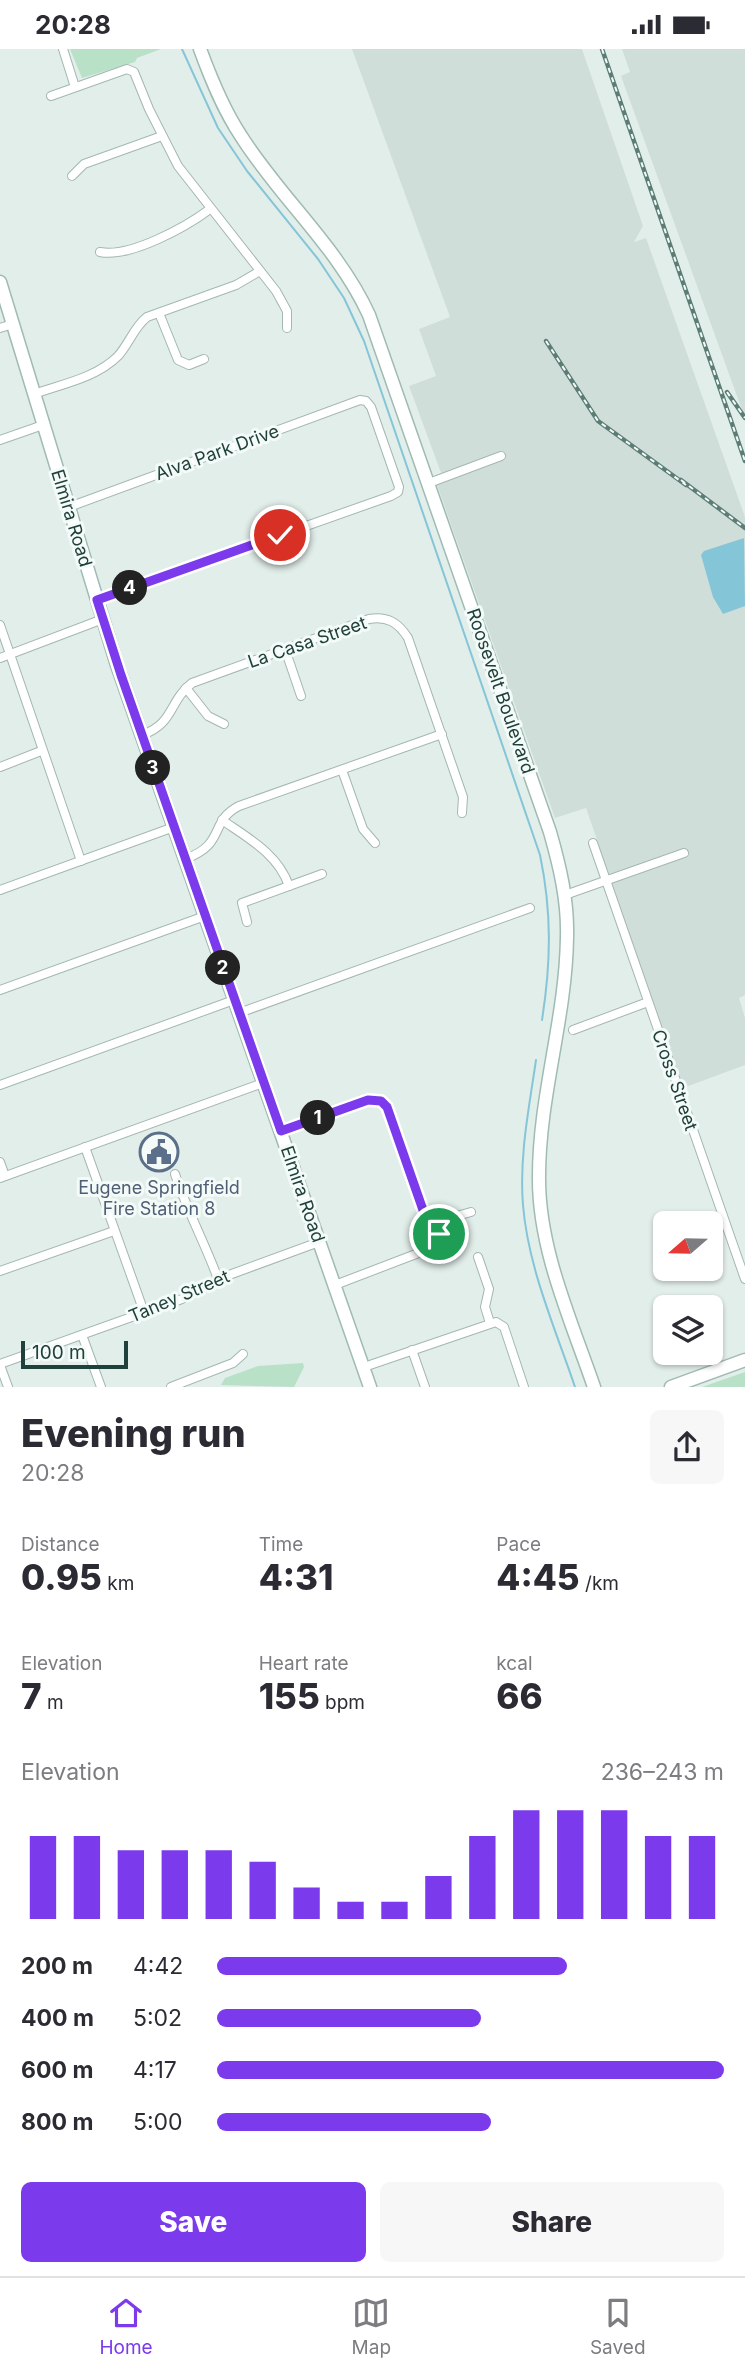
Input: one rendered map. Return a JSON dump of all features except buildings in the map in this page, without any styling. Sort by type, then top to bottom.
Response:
[{"type":"main road","name":"Roosevelt Boulevard","points":[[200,49],[225,109],[241,137],[348,274],[377,333],[550,832],[565,895],[565,971],[540,1143],[539,1186],[544,1229],[594,1387]]},
{"type":"main road","name":"Elmira Road","points":[[0,282],[6,326],[34,394],[103,619],[370,1387]]},
{"type":"main road","points":[[671,1387],[745,1360]]},
{"type":"street","points":[[63,49],[75,87]]},
{"type":"street","points":[[51,96],[131,69],[137,76],[162,136],[183,173],[282,300],[287,311],[287,328]]},
{"type":"street","points":[[72,176],[85,164],[162,136]]},
{"type":"street","points":[[100,252],[117,253],[177,231],[210,209]]},
{"type":"street","points":[[34,394],[102,368],[125,347],[140,323],[159,313],[236,285],[260,271]]},
{"type":"street","points":[[159,313],[178,360],[189,365],[204,359]]},
{"type":"street","name":"Alva Park Drive","points":[[69,506],[356,401],[366,401],[371,407],[398,492],[97,600]]},
{"type":"street","points":[[0,440],[43,425]]},
{"type":"street","points":[[429,482],[501,456]]},
{"type":"street","points":[[4,656],[103,619]]},
{"type":"street","name":"La Casa Street","points":[[186,688],[199,680],[369,619],[387,619],[396,623],[408,638],[442,734],[463,797],[462,813]]},
{"type":"street","points":[[0,625],[4,656],[80,861]]},
{"type":"street","points":[[285,649],[302,696]]},
{"type":"street","points":[[142,735],[166,722],[175,699],[186,688],[208,716],[224,725]]},
{"type":"street","points":[[185,859],[207,850],[222,820],[239,806],[442,734]]},
{"type":"street","points":[[0,767],[41,751]]},
{"type":"street","points":[[342,770],[363,829],[375,843]]},
{"type":"street","points":[[222,820],[264,850],[284,871],[289,886]]},
{"type":"street","points":[[0,890],[174,827]]},
{"type":"street","name":"Cross Street","points":[[593,843],[745,1279]]},
{"type":"street","points":[[565,895],[684,853]]},
{"type":"street","points":[[247,922],[242,903],[322,874]]},
{"type":"street","points":[[0,1085],[530,908]]},
{"type":"street","points":[[0,990],[205,916]]},
{"type":"street","points":[[573,1030],[648,1002]]},
{"type":"street","points":[[0,1162],[3,1177],[263,1083]]},
{"type":"street","points":[[281,1131],[368,1100],[381,1101],[387,1107],[423,1210],[439,1234]]},
{"type":"street","points":[[85,1147],[144,1313]]},
{"type":"street","points":[[174,1174],[190,1219],[206,1246],[218,1279]]},
{"type":"street","points":[[334,1285],[412,1256],[457,1216],[471,1212]]},
{"type":"street","points":[[0,1271],[114,1231]]},
{"type":"street","name":"Taney Street","points":[[0,1365],[188,1297],[218,1279],[319,1242]]},
{"type":"street","points":[[478,1257],[489,1289],[485,1307],[490,1323]]},
{"type":"street","points":[[363,1367],[498,1322],[504,1327],[524,1387]]},
{"type":"street","points":[[82,1335],[101,1387]]},
{"type":"street","points":[[412,1350],[425,1387]]},
{"type":"street","points":[[171,1387],[233,1363],[243,1355]]},
{"type":"street","points":[[0,1365],[8,1387]]},
{"type":"shaded area","points":[[352,49],[582,49],[643,226],[634,242],[646,238],[745,517],[745,995],[739,998],[745,1018],[745,1065],[683,1088],[586,808],[555,818],[437,485],[444,481],[409,386],[436,376],[419,329],[450,317]]},
{"type":"shaded area","points":[[622,49],[745,49],[745,418],[621,76],[630,72]]},
{"type":"green space","points":[[70,49],[161,49],[137,58],[135,62],[82,78]]},
{"type":"green space","points":[[303,1363],[304,1367],[294,1387],[221,1385],[225,1378],[258,1366]]},
{"type":"green space","points":[[745,1372],[745,1387],[702,1387]]},
{"type":"water","points":[[744,538],[745,606],[723,614],[713,597],[701,555],[704,551]]},
{"type":"waterway","points":[[182,49],[218,128],[247,171],[318,259],[344,298],[364,341],[540,855],[547,897],[549,938],[542,1020]]},
{"type":"waterway","points":[[536,1060],[524,1151],[523,1205],[536,1274],[575,1387]]},
{"type":"railway","points":[[602,49],[745,461]]},
{"type":"railway","points":[[546,341],[598,421],[686,485]]},
{"type":"railway","points":[[727,392],[745,418]]},
{"type":"railway","points":[[681,480],[745,528]]},
{"type":"place","name":"Eugene Springfield Fire Station 8","points":[[159,1152]]},
{"type":"route","points":[[280,535],[97,600],[281,1131],[368,1100],[381,1101],[387,1107],[423,1210],[439,1234]]}]
